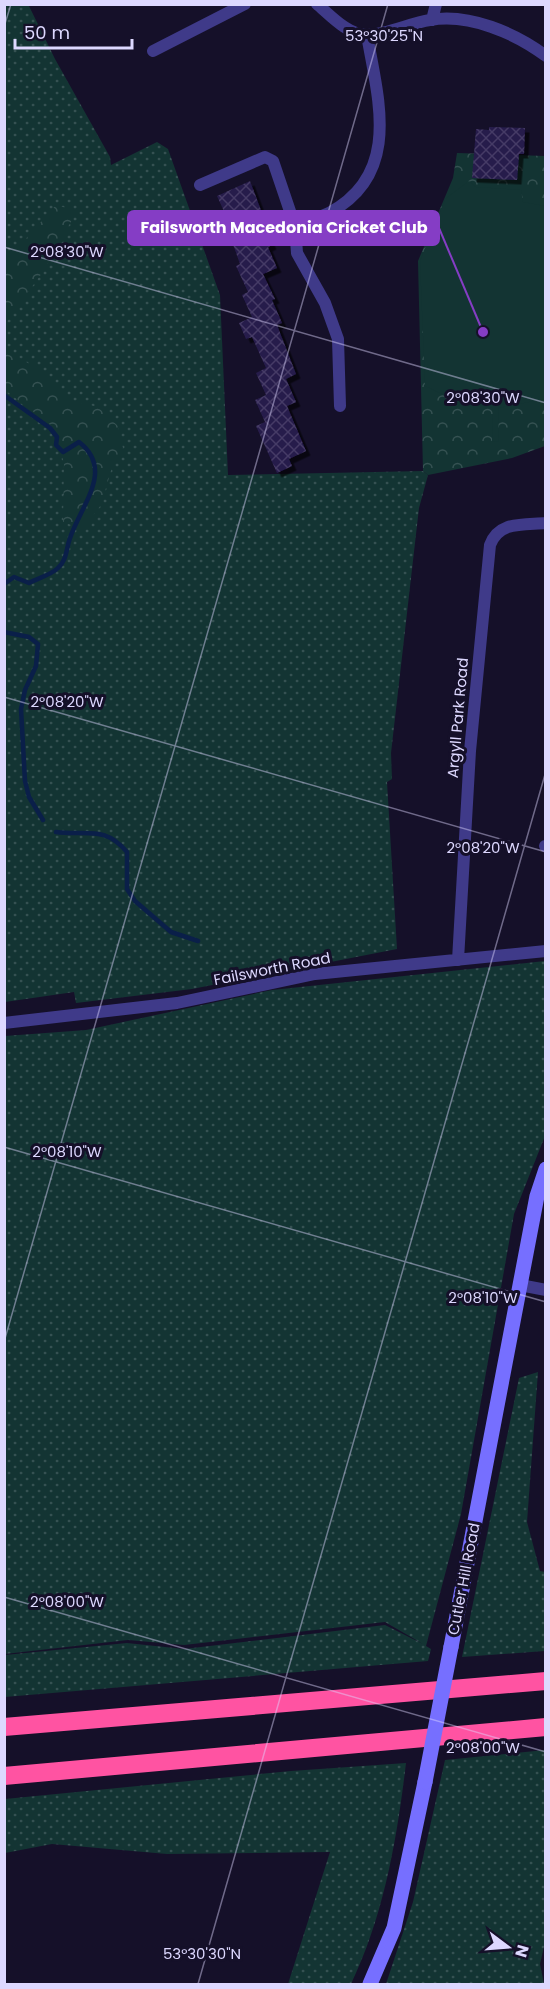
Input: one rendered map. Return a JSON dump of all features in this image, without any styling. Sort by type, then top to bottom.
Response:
[{"type":"highway","points":[[4,1727],[546,1681]]},
{"type":"highway","points":[[4,1776],[546,1727]]},
{"type":"street","points":[[153,51],[245,4]]},
{"type":"street","points":[[316,4],[348,29],[367,35],[432,20],[470,20],[530,44],[546,56]]},
{"type":"street","points":[[432,20],[436,4]]},
{"type":"street","points":[[295,226],[330,212],[356,192],[370,174],[378,153],[381,120],[367,35]]},
{"type":"street","points":[[200,185],[265,157],[273,161],[295,226],[297,253],[325,303],[338,339],[340,406]]},
{"type":"street","name":"Argyll Park Road","points":[[458,960],[470,751],[490,545],[498,530],[505,527],[546,523]]},
{"type":"street","name":"Failsworth Road","points":[[4,1023],[177,1003],[315,974],[546,951]]},
{"type":"street","name":"Cutler Hill Road","points":[[370,1984],[394,1928],[425,1782],[537,1196],[546,1170]]},
{"type":"street","points":[[520,1285],[546,1290]]},
{"type":"green space","points":[[28,4],[55,59],[110,157],[111,165],[157,142],[168,149],[220,295],[228,475],[423,471],[428,475],[419,508],[391,753],[392,779],[387,782],[397,949],[192,989],[76,1003],[74,992],[5,1002],[4,5]]},
{"type":"green space","points":[[457,153],[545,156],[545,446],[512,458],[428,475],[423,471],[418,261],[453,178]]},
{"type":"green space","points":[[469,181],[476,187],[521,190],[523,202],[545,206],[545,399],[498,408],[499,442],[492,441],[493,408],[450,398],[425,386],[420,261],[445,199]]},
{"type":"green space","points":[[56,205],[77,211],[42,273],[5,324],[5,262]]},
{"type":"green space","points":[[5,349],[36,368],[68,400],[98,407],[118,426],[123,448],[113,464],[101,505],[83,529],[63,522],[64,463],[53,427],[5,390]]},
{"type":"green space","points":[[545,961],[545,1136],[514,1214],[461,1514],[426,1646],[431,1649],[428,1661],[5,1697],[5,1655],[127,1643],[184,1649],[385,1625],[423,1644],[385,1622],[184,1645],[128,1640],[5,1654],[5,1036],[86,1030],[272,990]]},
{"type":"green space","points":[[538,1372],[527,1522],[540,1571],[545,1572],[545,1651],[462,1657],[519,1378]]},
{"type":"green space","points":[[545,1750],[546,1938],[540,1964],[544,1984],[386,1984],[413,1902],[445,1760]]},
{"type":"green space","points":[[406,1763],[388,1876],[372,1931],[351,1984],[288,1984],[330,1852],[167,1854],[52,1844],[5,1853],[5,1799],[291,1771]]},
{"type":"building","points":[[489,127],[525,128],[524,154],[519,154],[517,180],[472,178],[476,129],[489,130]]},
{"type":"building","points":[[250,181],[265,221],[261,222],[272,245],[268,247],[277,268],[263,274],[275,299],[272,300],[282,323],[277,325],[296,374],[286,379],[296,402],[287,406],[306,451],[289,459],[292,466],[277,473],[256,426],[265,422],[255,400],[266,395],[256,373],[266,368],[252,337],[246,339],[239,323],[252,317],[242,295],[248,292],[236,266],[240,264],[224,219],[227,218],[217,196]]},
{"type":"waterway","points":[[4,395],[50,428],[57,437],[56,445],[63,452],[79,442],[89,453],[94,464],[95,476],[61,565],[52,573],[29,583],[14,577],[4,584]]},
{"type":"waterway","points":[[4,632],[29,637],[38,644],[36,666],[25,690],[21,709],[25,781],[29,797],[43,820]]},
{"type":"waterway","points":[[56,832],[95,833],[111,838],[119,844],[127,852],[127,889],[135,901],[171,932],[198,941]]},
{"type":"place","name":"Failsworth Macedonia Cricket Club","points":[[483,332]]}]
